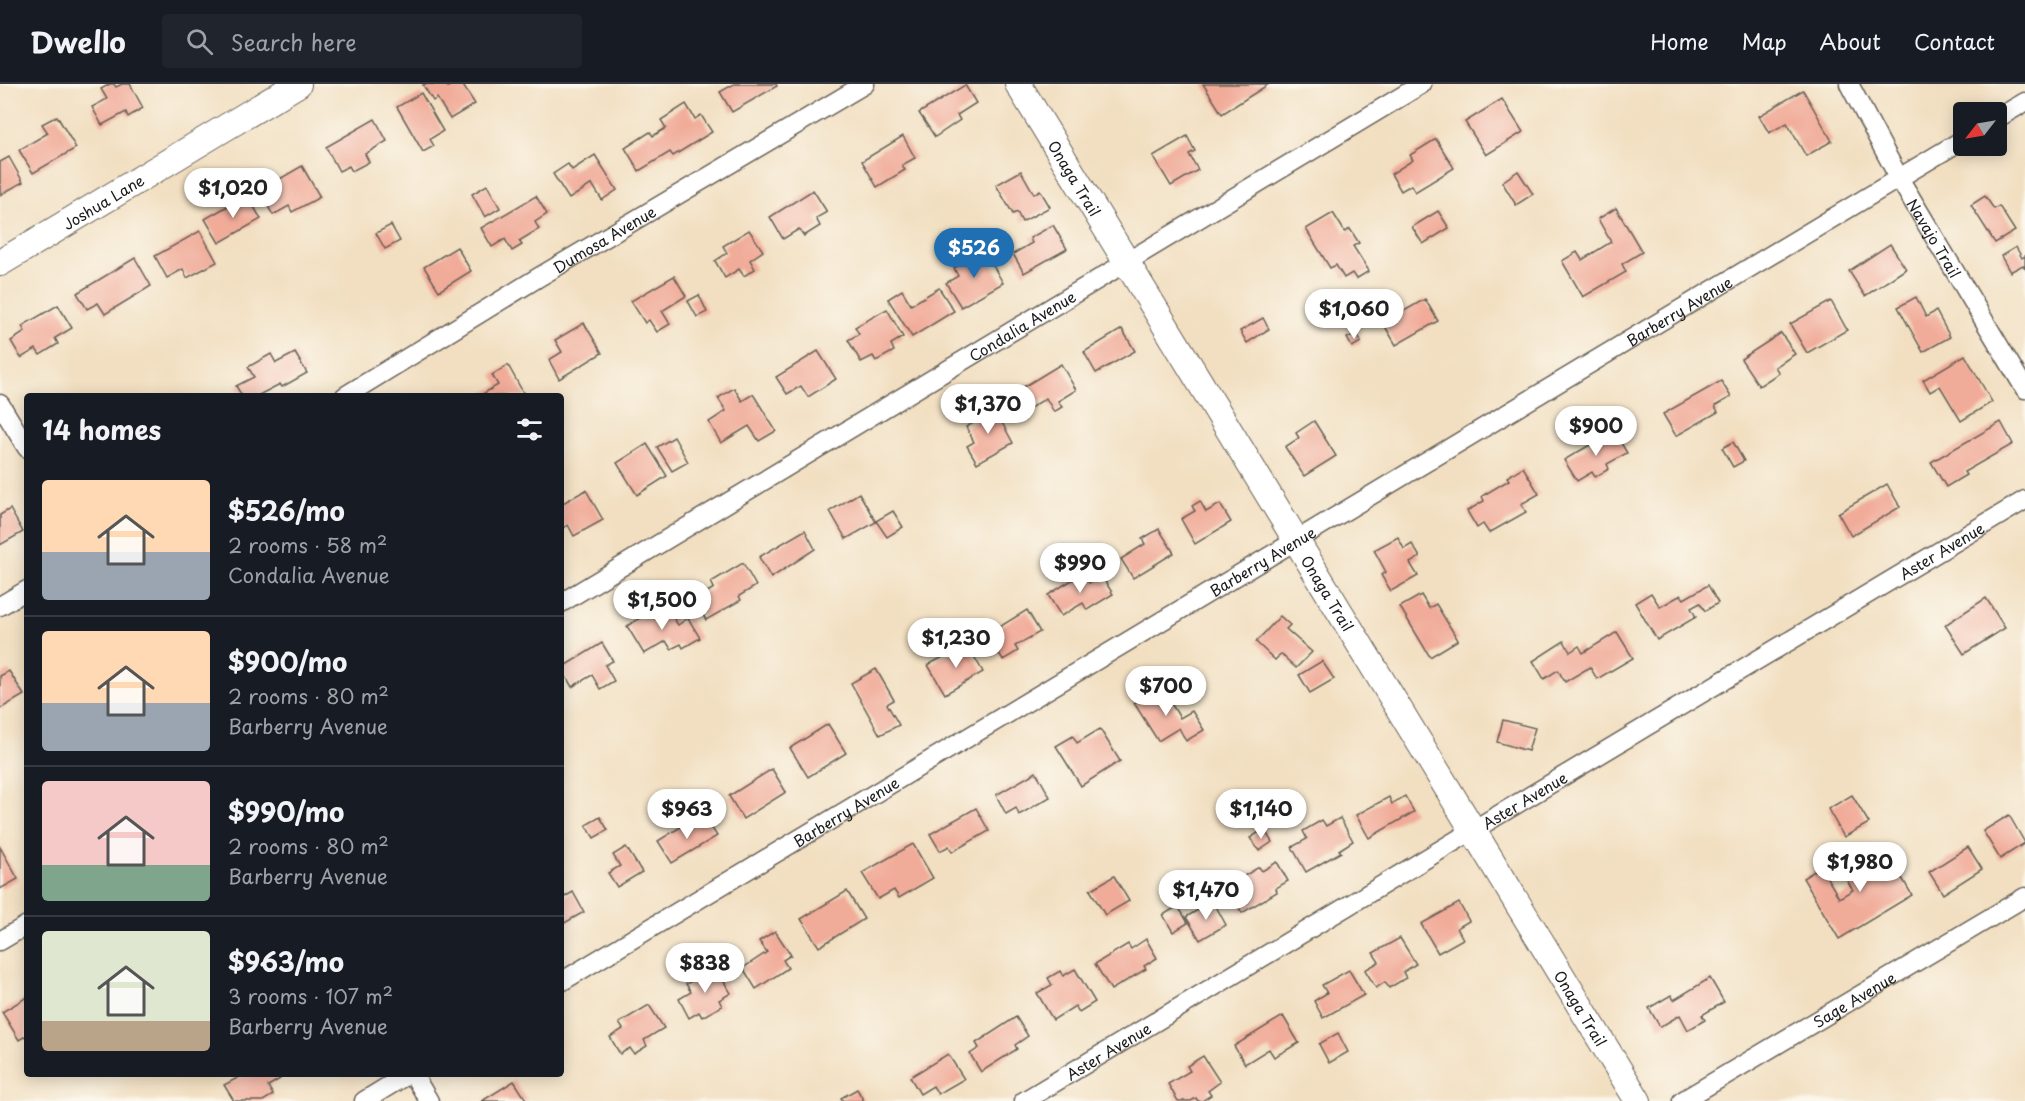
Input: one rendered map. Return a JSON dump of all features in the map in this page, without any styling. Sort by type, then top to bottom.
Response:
[{"type":"street","name":"Joshua Lane","points":[[0,263],[298,84]]},
{"type":"street","name":"Dumosa Avenue","points":[[350,393],[549,271],[865,84]]},
{"type":"street","name":"Onaga Trail","points":[[1018,84],[1638,1101]]},
{"type":"street","name":"Condalia Avenue","points":[[564,601],[1422,84]]},
{"type":"street","name":"Navajo Trail","points":[[1849,84],[1899,178],[2025,389]]},
{"type":"street","points":[[2007,113],[2025,102]]},
{"type":"street","name":"Barberry Avenue","points":[[564,980],[1953,146]]},
{"type":"street","points":[[0,404],[24,443]]},
{"type":"street","name":"Aster Avenue","points":[[1024,1101],[2025,500]]},
{"type":"street","points":[[0,606],[24,592]]},
{"type":"street","name":"Sage Avenue","points":[[1682,1101],[2025,897]]},
{"type":"street","points":[[0,941],[24,927]]},
{"type":"street","points":[[364,1101],[403,1077]]},
{"type":"street","points":[[415,1077],[429,1101]]},
{"type":"building","points":[[110,84],[116,87],[130,84],[143,108],[128,117],[126,112],[102,125],[92,107],[107,99],[101,89]]},
{"type":"building","points":[[446,84],[448,87],[452,84],[462,84],[475,104],[450,119],[437,98],[433,101],[423,85]]},
{"type":"building","points":[[734,84],[776,84],[777,86],[732,112],[720,92]]},
{"type":"building","points":[[1203,84],[1269,84],[1222,114]]},
{"type":"building","points":[[965,85],[976,103],[957,115],[960,120],[935,137],[919,113]]},
{"type":"building","points":[[1803,90],[1832,141],[1806,156],[1787,123],[1769,133],[1759,116]]},
{"type":"building","points":[[421,93],[443,131],[430,139],[434,146],[423,152],[397,107]]},
{"type":"building","points":[[1502,99],[1523,132],[1486,155],[1465,122]]},
{"type":"building","points":[[686,104],[695,119],[701,115],[712,132],[673,156],[670,152],[639,171],[625,148],[650,132],[653,136],[666,128],[661,120]]},
{"type":"building","points":[[57,116],[76,148],[33,173],[19,150],[48,133],[42,124]]},
{"type":"building","points":[[375,119],[387,141],[365,154],[369,162],[352,171],[349,166],[339,171],[326,147]]},
{"type":"building","points":[[903,136],[915,158],[902,165],[905,170],[877,187],[862,161]]},
{"type":"building","points":[[1187,136],[1195,151],[1189,154],[1198,170],[1171,186],[1153,156]]},
{"type":"building","points":[[1436,139],[1454,168],[1415,192],[1411,185],[1401,191],[1391,174],[1413,160],[1410,155]]},
{"type":"building","points":[[595,155],[617,190],[602,200],[592,184],[569,199],[553,174],[568,164],[572,170]]},
{"type":"building","points":[[9,157],[23,182],[0,195],[0,162]]},
{"type":"building","points":[[302,166],[320,197],[292,212],[289,206],[273,215],[259,191]]},
{"type":"building","points":[[1021,171],[1034,194],[1040,190],[1050,207],[1022,222],[1017,212],[1013,214],[996,185]]},
{"type":"building","points":[[1518,171],[1533,194],[1516,205],[1502,182]]},
{"type":"building","points":[[487,185],[500,208],[485,217],[472,194]]},
{"type":"building","points":[[813,190],[827,212],[816,218],[820,226],[804,236],[799,229],[783,239],[770,217]]},
{"type":"building","points":[[247,195],[261,219],[219,243],[205,219]]},
{"type":"building","points":[[536,196],[547,214],[535,222],[539,229],[519,241],[522,245],[512,251],[505,239],[492,247],[481,228]]},
{"type":"building","points":[[1985,196],[1994,209],[1999,206],[2015,231],[1995,243],[1971,205]]},
{"type":"building","points":[[1616,208],[1642,252],[1622,264],[1626,272],[1583,297],[1562,261],[1577,252],[1582,260],[1611,242],[1598,219]]},
{"type":"building","points":[[1438,211],[1449,228],[1423,244],[1412,227]]},
{"type":"building","points":[[1333,213],[1345,232],[1350,229],[1359,243],[1353,246],[1369,271],[1356,279],[1352,273],[1344,278],[1336,265],[1330,268],[1306,229]]},
{"type":"building","points":[[391,225],[400,241],[385,249],[376,233]]},
{"type":"building","points":[[1053,225],[1067,249],[1024,273],[1013,254],[1032,243],[1030,238]]},
{"type":"building","points":[[749,230],[763,251],[750,260],[755,269],[744,276],[739,269],[725,278],[715,261],[727,253],[723,246]]},
{"type":"building","points":[[200,231],[217,262],[187,278],[183,269],[167,278],[155,256]]},
{"type":"building","points":[[1890,244],[1906,269],[1865,296],[1849,271]]},
{"type":"building","points":[[457,247],[471,271],[439,291],[424,267]]},
{"type":"building","points":[[2016,247],[2022,258],[2025,256],[2025,268],[2023,265],[2010,272],[2001,256]]},
{"type":"building","points":[[984,250],[1003,283],[961,307],[946,283],[958,276],[954,268]]},
{"type":"building","points":[[135,258],[151,286],[105,314],[98,303],[87,309],[77,293]]},
{"type":"building","points":[[674,276],[686,296],[662,311],[670,324],[657,332],[649,320],[645,323],[631,301]]},
{"type":"building","points":[[939,288],[954,311],[912,337],[888,299],[902,290],[911,305]]},
{"type":"building","points":[[699,295],[707,312],[697,317],[688,301]]},
{"type":"building","points":[[1916,297],[1926,317],[1936,311],[1950,337],[1923,352],[1898,307]]},
{"type":"building","points":[[1425,299],[1438,321],[1396,345],[1383,323]]},
{"type":"building","points":[[1831,301],[1847,330],[1807,353],[1790,324]]},
{"type":"building","points":[[58,305],[72,328],[55,338],[58,344],[40,355],[36,349],[21,358],[11,341],[25,332],[22,326]]},
{"type":"building","points":[[887,309],[903,337],[891,344],[894,351],[876,361],[873,356],[861,362],[848,340],[859,334],[855,327]]},
{"type":"building","points":[[1263,318],[1269,329],[1247,343],[1240,331]]},
{"type":"building","points":[[584,323],[602,353],[559,379],[549,360],[562,352],[555,340]]},
{"type":"building","points":[[1122,329],[1135,351],[1096,373],[1084,352]]},
{"type":"building","points":[[1357,333],[1361,342],[1352,347],[1347,338]]},
{"type":"building","points":[[1781,333],[1795,354],[1775,367],[1779,373],[1759,386],[1741,359]]},
{"type":"building","points":[[818,351],[836,379],[808,397],[801,386],[787,394],[776,377]]},
{"type":"building","points":[[295,353],[307,373],[282,387],[280,384],[263,393],[240,393],[236,386],[254,377],[248,367],[271,354],[276,363]]},
{"type":"building","points":[[1965,355],[1992,402],[1961,421],[1940,386],[1930,392],[1923,380]]},
{"type":"building","points":[[1061,364],[1076,390],[1058,401],[1062,407],[1054,412],[1046,398],[1024,412],[1012,394]]},
{"type":"building","points":[[508,365],[523,393],[484,393],[498,385],[492,375]]},
{"type":"building","points":[[1721,381],[1731,397],[1715,406],[1718,412],[1676,436],[1663,414]]},
{"type":"building","points":[[734,388],[742,401],[753,394],[776,431],[759,441],[749,426],[721,443],[709,422],[726,411],[718,398]]},
{"type":"building","points":[[993,406],[1013,443],[977,463],[967,446],[974,442],[966,427],[975,422],[972,418]]},
{"type":"building","points":[[1314,421],[1336,456],[1304,476],[1285,447],[1299,438],[1296,433]]},
{"type":"building","points":[[2001,422],[2013,444],[1964,472],[1966,475],[1946,487],[1931,462]]},
{"type":"building","points":[[1614,431],[1627,453],[1607,464],[1609,469],[1595,477],[1592,472],[1577,481],[1564,460]]},
{"type":"building","points":[[674,437],[688,462],[672,471],[657,447]]},
{"type":"building","points":[[1733,442],[1744,461],[1733,467],[1722,448]]},
{"type":"building","points":[[647,444],[667,476],[637,495],[617,463]]},
{"type":"building","points":[[1523,467],[1539,494],[1521,504],[1526,512],[1489,533],[1483,524],[1477,528],[1467,511],[1484,501],[1482,496],[1509,480],[1507,477]]},
{"type":"building","points":[[1887,484],[1900,507],[1851,536],[1838,513]]},
{"type":"building","points":[[586,490],[603,520],[574,536],[568,525],[564,527],[564,502]]},
{"type":"building","points":[[859,493],[876,522],[846,539],[830,511]]},
{"type":"building","points":[[1200,501],[1206,512],[1220,504],[1231,522],[1195,544],[1181,519],[1195,511],[1192,506]]},
{"type":"building","points":[[10,509],[23,532],[0,545],[0,515]]},
{"type":"building","points":[[893,511],[903,527],[887,537],[876,521]]},
{"type":"building","points":[[1159,529],[1174,553],[1133,578],[1121,559],[1145,544],[1142,539]]},
{"type":"building","points":[[805,530],[815,549],[771,578],[759,557]]},
{"type":"building","points":[[1398,537],[1404,549],[1412,544],[1420,557],[1410,563],[1418,576],[1391,591],[1381,575],[1386,572],[1374,550]]},
{"type":"building","points":[[743,563],[756,586],[739,596],[741,600],[706,620],[694,600],[714,588],[711,582]]},
{"type":"building","points":[[1083,573],[1089,583],[1101,575],[1113,594],[1087,610],[1083,603],[1061,616],[1048,595]]},
{"type":"building","points":[[1708,585],[1718,603],[1705,611],[1700,603],[1691,608],[1696,617],[1657,640],[1635,603],[1651,593],[1660,607],[1681,595],[1684,599]]},
{"type":"building","points":[[1421,595],[1429,608],[1436,604],[1458,640],[1430,657],[1400,607]]},
{"type":"building","points":[[1986,598],[2005,628],[1964,654],[1945,625]]},
{"type":"building","points":[[664,604],[678,625],[688,618],[700,638],[683,648],[681,644],[671,649],[666,641],[644,654],[627,626]]},
{"type":"building","points":[[1027,610],[1040,632],[1015,646],[1018,651],[1003,660],[988,634]]},
{"type":"building","points":[[1280,616],[1290,625],[1286,629],[1312,652],[1296,668],[1281,654],[1275,660],[1256,642]]},
{"type":"building","points":[[1617,632],[1633,658],[1597,679],[1590,667],[1565,682],[1558,670],[1544,679],[1533,661],[1564,641],[1570,652],[1579,646],[1583,653]]},
{"type":"building","points":[[602,643],[613,661],[605,665],[614,681],[600,689],[592,675],[572,687],[564,673],[564,666]]},
{"type":"building","points":[[967,644],[983,672],[945,694],[928,665]]},
{"type":"building","points":[[1322,661],[1334,679],[1310,693],[1299,675]]},
{"type":"building","points":[[876,669],[894,700],[887,704],[899,725],[880,735],[851,683]]},
{"type":"building","points":[[9,671],[24,695],[0,709],[0,676]]},
{"type":"building","points":[[1161,687],[1180,718],[1192,711],[1204,730],[1186,741],[1179,728],[1158,741],[1134,703]]},
{"type":"building","points":[[1503,720],[1535,728],[1528,751],[1497,742]]},
{"type":"building","points":[[828,724],[846,753],[808,777],[790,748]]},
{"type":"building","points":[[1100,729],[1120,761],[1081,786],[1056,746],[1073,736],[1077,743]]},
{"type":"building","points":[[772,769],[786,792],[743,819],[729,796]]},
{"type":"building","points":[[1036,772],[1050,797],[1019,815],[1016,808],[1006,814],[996,795]]},
{"type":"building","points":[[1852,795],[1869,823],[1844,837],[1828,809]]},
{"type":"building","points":[[1405,796],[1414,812],[1369,838],[1356,815],[1389,797],[1392,804]]},
{"type":"building","points":[[976,808],[989,831],[952,852],[949,846],[940,851],[930,834]]},
{"type":"building","points":[[2009,815],[2025,843],[2000,859],[1983,831]]},
{"type":"building","points":[[600,817],[608,830],[594,838],[586,825]]},
{"type":"building","points":[[1340,818],[1353,841],[1339,850],[1341,852],[1306,872],[1292,847],[1307,839],[1303,831],[1322,820],[1326,826]]},
{"type":"building","points":[[706,819],[717,836],[672,863],[658,841],[690,821],[693,827]]},
{"type":"building","points":[[1264,829],[1272,842],[1259,851],[1250,838]]},
{"type":"building","points":[[913,844],[933,878],[899,898],[894,890],[878,899],[862,873]]},
{"type":"building","points":[[0,847],[18,879],[0,889]]},
{"type":"building","points":[[626,847],[642,872],[617,887],[608,873],[620,866],[613,855]]},
{"type":"building","points":[[1968,847],[1982,869],[1943,894],[1929,872]]},
{"type":"building","points":[[1873,850],[1878,859],[1888,854],[1912,895],[1839,939],[1803,878],[1821,867],[1839,898],[1853,890],[1843,874],[1859,865],[1856,860]]},
{"type":"building","points":[[1277,862],[1288,881],[1276,888],[1277,892],[1242,913],[1226,887],[1259,867],[1262,871]]},
{"type":"building","points":[[1114,876],[1129,901],[1105,915],[1090,890]]},
{"type":"building","points":[[847,891],[864,919],[819,947],[801,919]]},
{"type":"building","points":[[573,892],[584,912],[564,923],[564,897]]},
{"type":"building","points":[[1213,901],[1226,925],[1200,940],[1186,917]]},
{"type":"building","points":[[1459,903],[1469,921],[1457,928],[1463,939],[1438,953],[1421,924]]},
{"type":"building","points":[[1178,906],[1188,923],[1173,932],[1163,915]]},
{"type":"building","points":[[775,931],[791,955],[783,960],[788,968],[756,989],[743,968],[767,952],[759,941]]},
{"type":"building","points":[[1400,938],[1416,964],[1403,972],[1406,978],[1389,988],[1385,982],[1376,988],[1365,970],[1379,962],[1373,953]]},
{"type":"building","points":[[1146,939],[1157,958],[1144,966],[1146,969],[1111,990],[1095,964],[1128,944],[1131,949]]},
{"type":"building","points":[[715,967],[731,993],[719,1000],[722,1006],[702,1017],[699,1012],[689,1018],[679,999],[691,992],[686,984]]},
{"type":"building","points":[[1075,969],[1095,1002],[1079,1012],[1075,1006],[1053,1020],[1037,993],[1052,985],[1048,978],[1060,971],[1063,976]]},
{"type":"building","points":[[1349,970],[1364,995],[1323,1018],[1314,1001],[1327,993],[1322,985]]},
{"type":"building","points":[[1710,978],[1724,1002],[1702,1015],[1705,1020],[1688,1030],[1680,1015],[1660,1027],[1649,1008],[1671,995],[1674,1000]]},
{"type":"building","points":[[24,999],[24,1037],[19,1040],[2,1012]]},
{"type":"building","points":[[649,1005],[664,1028],[644,1040],[647,1046],[634,1054],[630,1048],[620,1054],[610,1037],[623,1029],[619,1023]]},
{"type":"building","points":[[1283,1016],[1299,1043],[1274,1057],[1269,1049],[1245,1064],[1234,1046]]},
{"type":"building","points":[[1016,1017],[1028,1036],[1015,1045],[1017,1049],[981,1072],[970,1054],[979,1048],[976,1043]]},
{"type":"building","points":[[1338,1033],[1348,1052],[1329,1063],[1319,1044]]},
{"type":"building","points":[[948,1054],[964,1079],[938,1094],[933,1086],[920,1094],[910,1077]]},
{"type":"building","points":[[1203,1056],[1220,1082],[1208,1091],[1211,1095],[1202,1101],[1196,1098],[1191,1101],[1178,1101],[1168,1084],[1190,1071],[1187,1066]]},
{"type":"building","points":[[239,1077],[279,1077],[280,1079],[268,1086],[273,1095],[263,1101],[234,1101],[224,1085]]},
{"type":"building","points":[[514,1081],[527,1101],[482,1101]]},
{"type":"building","points":[[857,1089],[864,1101],[843,1101],[841,1098]]}]
